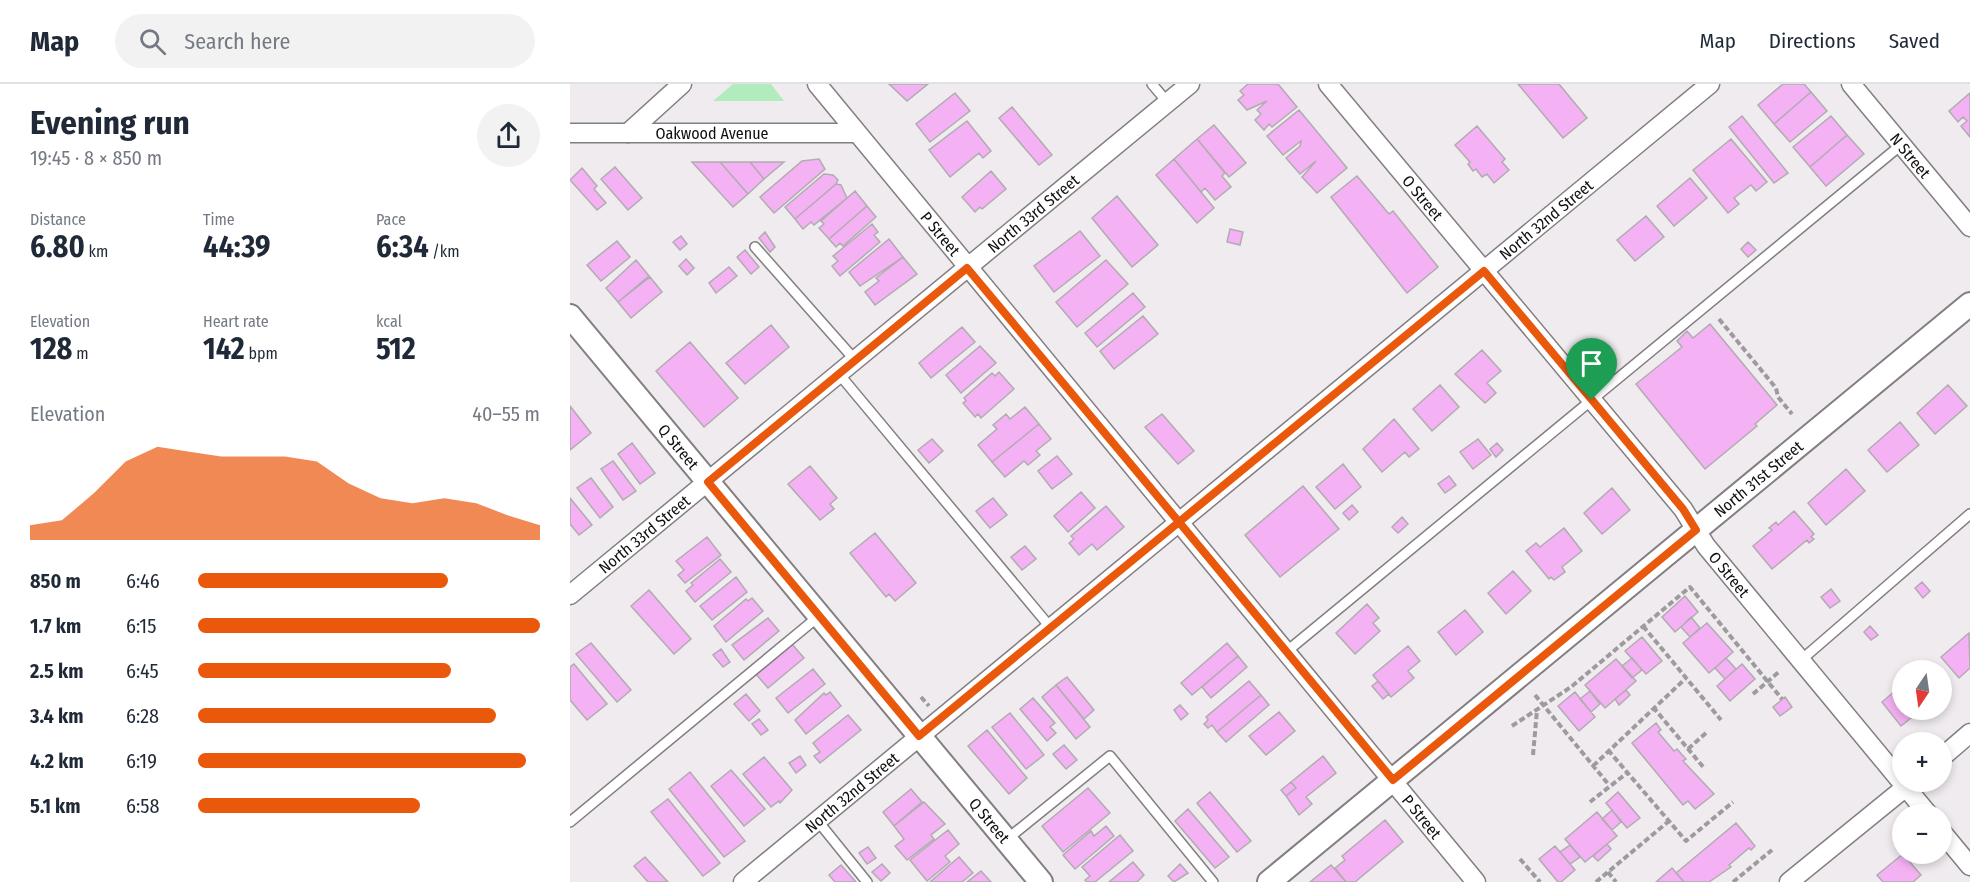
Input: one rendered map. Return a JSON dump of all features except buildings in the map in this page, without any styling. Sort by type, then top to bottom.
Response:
[{"type":"street","points":[[628,133],[682,84]]},
{"type":"street","name":"P Street","points":[[817,84],[855,133],[1476,882]]},
{"type":"street","name":"North 33rd Street","points":[[571,593],[1191,84]]},
{"type":"street","name":"O Street","points":[[1328,84],[1683,509],[1696,530],[1800,661],[1892,765]]},
{"type":"street","name":"North 32nd Street","points":[[743,882],[1710,84]]},
{"type":"street","name":"N Street","points":[[1851,84],[1970,227]]},
{"type":"street","name":"Oakwood Avenue","points":[[570,133],[855,133]]},
{"type":"street","name":"North 31st Street","points":[[1269,882],[1970,304]]},
{"type":"street","name":"Q Street","points":[[570,316],[1041,882]]},
{"type":"street","points":[[1952,749],[1970,734]]},
{"type":"street","points":[[1789,882],[1899,792]]},
{"type":"street","points":[[1952,844],[1970,866]]},
{"type":"lane","points":[[1152,84],[1168,103]]},
{"type":"lane","points":[[1286,652],[1901,145]]},
{"type":"lane","points":[[755,247],[855,360]]},
{"type":"lane","points":[[839,374],[1051,628]]},
{"type":"lane","points":[[1800,661],[1970,514]]},
{"type":"lane","points":[[570,822],[819,616]]},
{"type":"lane","points":[[1006,840],[1110,756],[1213,882]]},
{"type":"lane","points":[[817,820],[867,882]]},
{"type":"path","points":[[1719,319],[1776,388],[1778,397],[1792,414]]},
{"type":"path","points":[[1512,726],[1571,687],[1690,587],[1782,699]]},
{"type":"path","points":[[1643,626],[1721,720]]},
{"type":"path","points":[[1753,694],[1780,671]]},
{"type":"path","points":[[1593,766],[1686,678]]},
{"type":"path","points":[[1535,695],[1609,785]]},
{"type":"path","points":[[1653,707],[1704,768]]},
{"type":"path","points":[[1533,755],[1537,709]]},
{"type":"path","points":[[1688,748],[1706,733]]},
{"type":"path","points":[[1608,750],[1686,841],[1733,802]]},
{"type":"path","points":[[1590,801],[1627,773]]},
{"type":"path","points":[[1596,882],[1669,821]]},
{"type":"path","points":[[1733,882],[1772,850]]},
{"type":"path","points":[[1520,859],[1540,882]]},
{"type":"path","points":[[1608,872],[1616,882]]},
{"type":"green space","points":[[733,84],[771,84],[784,101],[713,101]]},
{"type":"route","points":[[1592,400],[1484,271],[1179,522],[967,268],[708,482],[919,736],[1179,522],[1393,780],[1696,530],[1683,509],[1592,400]]}]
